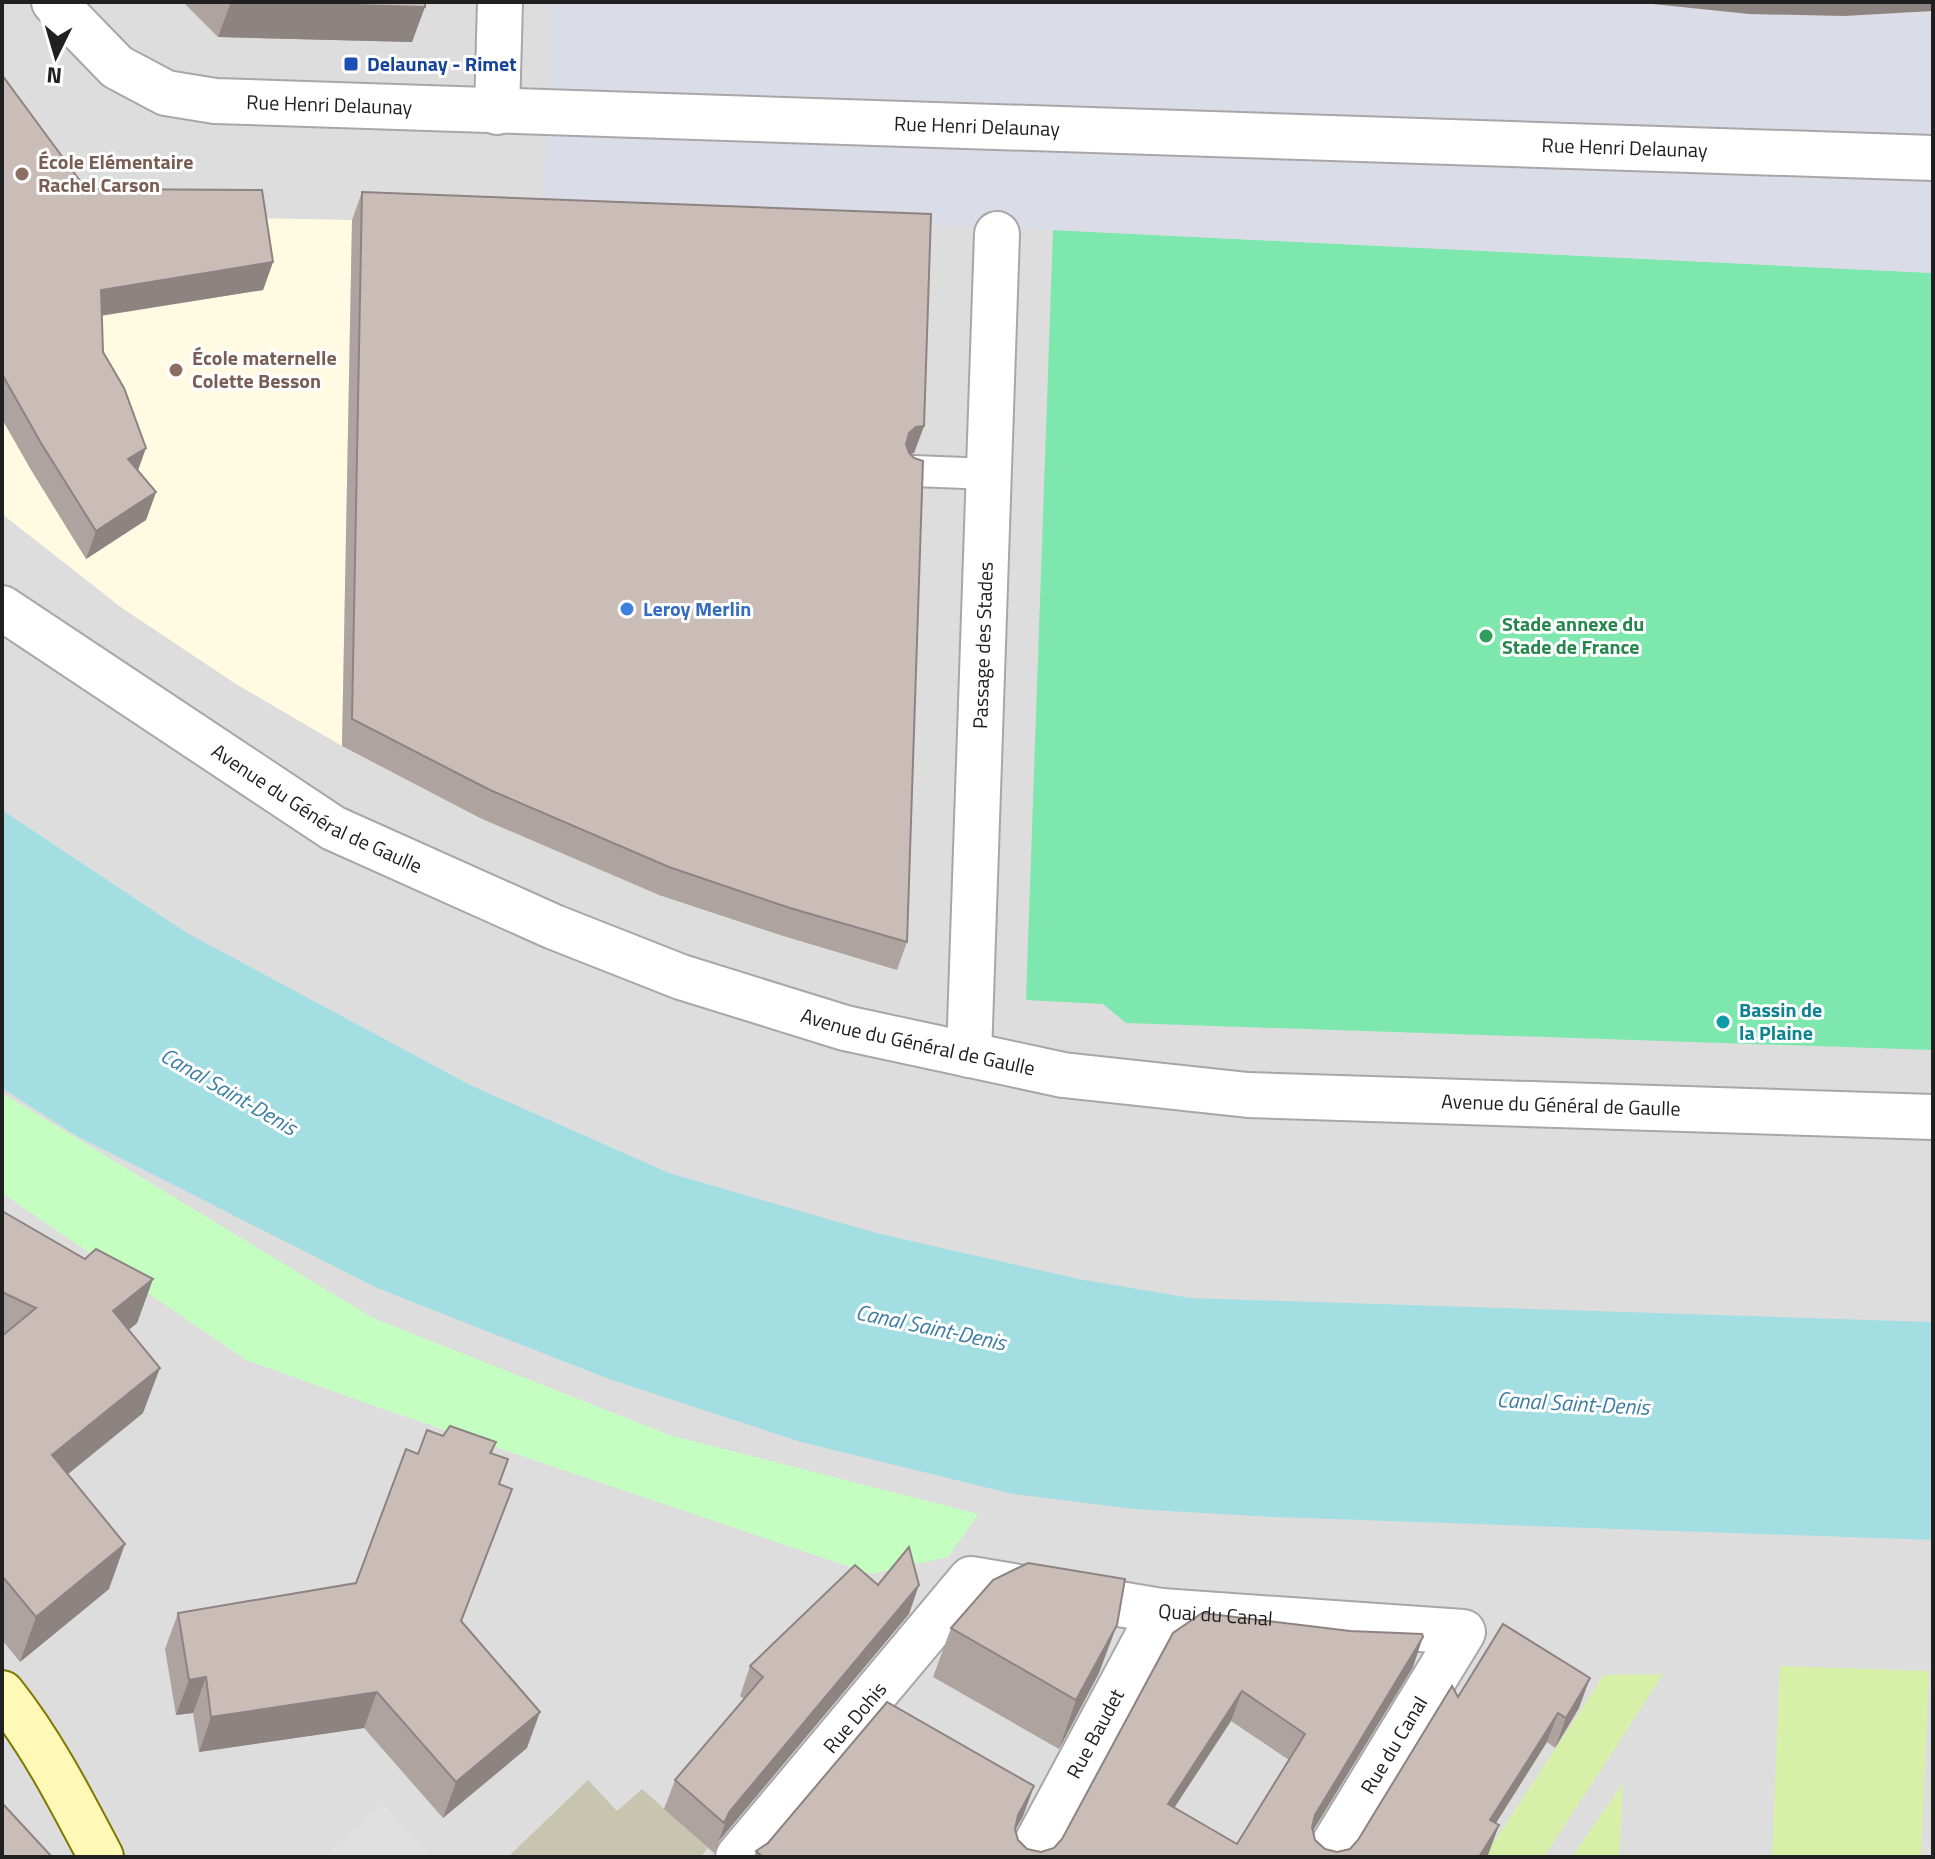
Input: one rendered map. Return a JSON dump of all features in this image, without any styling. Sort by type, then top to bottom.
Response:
[{"type":"main road","points":[[9,1718],[66,1791],[101,1857]]},
{"type":"street","name":"Rue Henri Delaunay","points":[[54,2],[117,67],[166,93],[215,101],[1933,158]]},
{"type":"street","points":[[497,112],[500,2]]},
{"type":"street","name":"Passage des Stades","points":[[969,1055],[997,234]]},
{"type":"street","name":"Avenue du Général de Gaulle","points":[[2,608],[333,828],[554,927],[681,977],[845,1028],[1063,1075],[1248,1095],[1933,1117]]},
{"type":"street","name":"Quai du Canal","points":[[971,1579],[1161,1611],[1463,1632]]},
{"type":"street","name":"Rue Dohis","points":[[738,1857],[971,1579]]},
{"type":"street","name":"Rue Baudet","points":[[1029,1857],[1161,1611]]},
{"type":"street","name":"Rue du Canal","points":[[1326,1857],[1463,1632]]},
{"type":"lane","points":[[914,471],[990,474]]},
{"type":"shaded area","points":[[2,2],[1933,2],[1933,1857],[2,1857]]},
{"type":"shaded area","points":[[550,2],[1635,2],[1749,14],[1844,16],[1933,12],[1933,273],[1053,230],[543,210]]},
{"type":"shaded area","name":"École maternelle Colette Besson","points":[[2,117],[54,193],[144,216],[352,220],[342,746],[236,684],[122,608],[2,514]]},
{"type":"shaded area","points":[[588,1780],[617,1811],[642,1789],[708,1848],[700,1857],[508,1857]]},
{"type":"shaded area","points":[[382,1804],[432,1857],[325,1857]]},
{"type":"green space","name":"Stade annexe du Stade de France","points":[[1053,230],[1933,273],[1933,1050],[1126,1023],[1103,1004],[1026,1000]]},
{"type":"green space","points":[[2,1093],[373,1318],[669,1435],[978,1514],[948,1557],[871,1574],[246,1360],[2,1193]]},
{"type":"green space","points":[[1780,1666],[1929,1671],[1921,1857],[1772,1857]]},
{"type":"green space","points":[[1663,1674],[1544,1857],[1484,1857],[1604,1675]]},
{"type":"green space","points":[[1623,1783],[1619,1857],[1572,1857]]},
{"type":"water","name":"Canal Saint-Denis","points":[[2,810],[187,933],[470,1085],[669,1173],[876,1233],[1079,1279],[1190,1298],[1933,1322],[1933,1540],[1274,1517],[1134,1509],[1013,1494],[801,1442],[609,1379],[377,1288],[75,1135],[2,1088]]},
{"type":"building","points":[[254,2],[425,2],[425,7]]},
{"type":"building","points":[[2,75],[86,189],[262,190],[273,262],[101,290],[103,352],[124,388],[146,448],[128,459],[156,492],[96,531],[2,374]]},
{"type":"building","name":"Leroy Merlin","points":[[362,192],[931,214],[924,426],[916,427],[909,433],[906,444],[914,458],[923,461],[907,942],[790,908],[669,867],[490,790],[352,719]]},
{"type":"building","points":[[2,1211],[85,1259],[96,1249],[153,1279],[113,1311],[160,1368],[52,1455],[125,1544],[36,1617],[2,1576],[2,1336],[36,1308],[2,1292]]},
{"type":"building","points":[[450,1426],[496,1442],[490,1453],[508,1459],[499,1484],[512,1489],[461,1621],[540,1712],[456,1782],[377,1692],[211,1717],[206,1677],[189,1680],[178,1613],[356,1583],[406,1449],[418,1454],[427,1430],[443,1436]]},
{"type":"building","points":[[909,1547],[919,1585],[730,1811],[724,1823],[675,1780],[763,1677],[750,1666],[855,1565],[878,1585]]},
{"type":"building","points":[[1028,1563],[1125,1579],[1117,1625],[1076,1700],[951,1628],[993,1580]]},
{"type":"building","points":[[1202,1613],[1350,1631],[1422,1634],[1315,1815],[1312,1827],[1315,1840],[1325,1849],[1337,1852],[1350,1849],[1358,1840],[1452,1686],[1458,1697],[1503,1624],[1590,1678],[1566,1718],[1558,1713],[1490,1820],[1499,1825],[1479,1857],[763,1857],[756,1851],[768,1843],[887,1702],[1034,1786],[1018,1815],[1015,1829],[1018,1840],[1027,1849],[1041,1852],[1054,1848],[1062,1839],[1173,1633]],"holes":[[[1242,1691],[1305,1734],[1237,1844],[1168,1804]]]},
{"type":"building","points":[[2,1803],[52,1857],[2,1857]]},
{"type":"place","name":"Delaunay - Rimet","points":[[351,64]]},
{"type":"place","name":"École Elémentaire Rachel Carson","points":[[22,174]]},
{"type":"place","name":"École maternelle Colette Besson","points":[[176,370]]},
{"type":"place","name":"Leroy Merlin","points":[[627,609]]},
{"type":"place","name":"Stade annexe du Stade de France","points":[[1486,636]]},
{"type":"place","name":"Bassin de la Plaine","points":[[1723,1022]]}]
